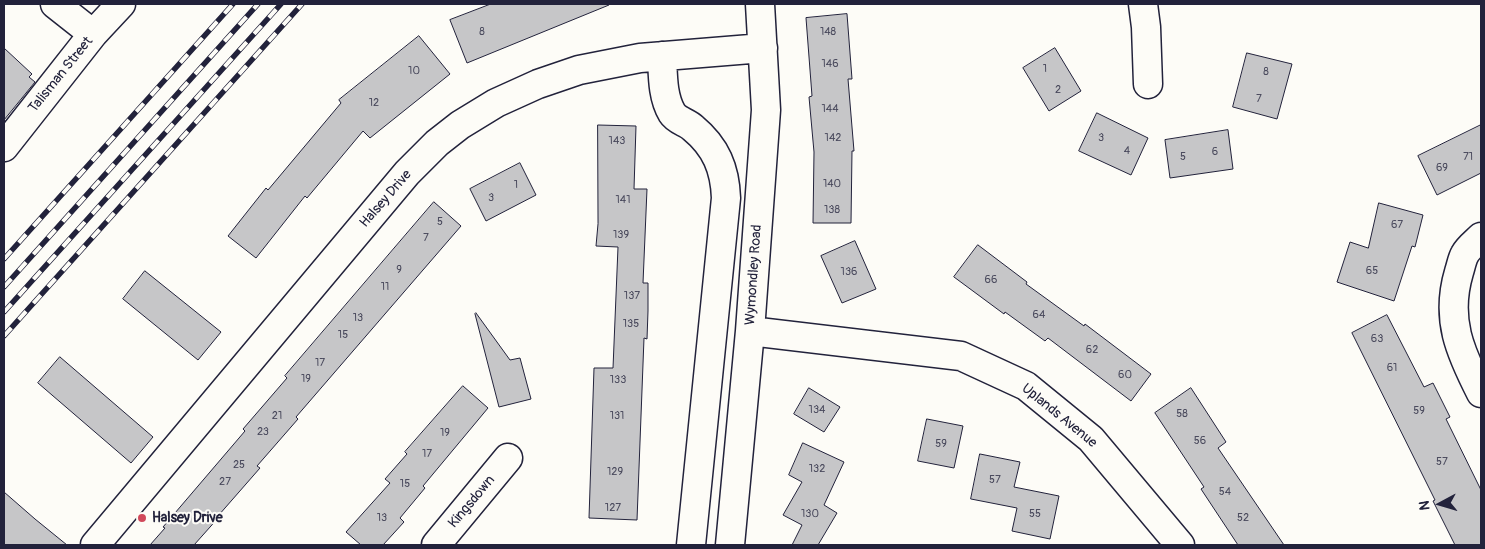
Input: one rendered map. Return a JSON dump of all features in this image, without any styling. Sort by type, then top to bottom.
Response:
[{"type":"street","points":[[56,4],[94,34]]},
{"type":"street","name":"Talisman Street","points":[[4,147],[94,34],[121,4]]},
{"type":"street","name":"Wymondley Road","points":[[730,545],[750,331],[766,110],[760,4]]},
{"type":"street","points":[[1143,4],[1146,27],[1148,84]]},
{"type":"street","name":"Halsey Drive","points":[[95,545],[407,173],[437,143],[460,125],[496,103],[538,84],[579,70],[640,58],[763,48]]},
{"type":"street","points":[[662,56],[664,91],[672,113],[679,120],[692,126],[704,138],[714,151],[726,181],[726,198],[691,545]]},
{"type":"street","points":[[1481,237],[1465,253],[1453,304],[1456,331],[1463,358],[1481,393]]},
{"type":"street","name":"Uplands Avenue","points":[[750,331],[961,356],[1026,386],[1091,438],[1180,545]]},
{"type":"street","name":"Kingsdown","points":[[436,545],[508,458]]},
{"type":"building","points":[[491,4],[609,5],[467,63],[450,20]]},
{"type":"building","points":[[847,14],[852,79],[848,79],[854,151],[852,151],[851,223],[813,223],[814,152],[809,97],[812,96],[806,18]]},
{"type":"building","points":[[419,36],[450,74],[370,138],[363,131],[307,198],[305,196],[256,258],[228,236],[266,188],[268,190],[341,103],[339,100]]},
{"type":"building","points":[[4,48],[32,74],[29,77],[35,82],[4,120]]},
{"type":"building","points":[[1055,48],[1081,91],[1049,111],[1023,68]]},
{"type":"building","points":[[1247,53],[1292,64],[1277,119],[1233,107]]},
{"type":"building","points":[[1097,113],[1148,138],[1131,175],[1079,151]]},
{"type":"building","points":[[598,125],[636,126],[634,189],[647,189],[643,283],[648,283],[648,311],[647,339],[644,338],[637,520],[589,518],[594,368],[613,368],[618,247],[596,246],[598,224]]},
{"type":"building","points":[[1481,125],[1481,173],[1437,195],[1418,156]]},
{"type":"building","points":[[1228,130],[1233,169],[1170,178],[1165,140]]},
{"type":"building","points":[[520,163],[536,195],[486,221],[470,189]]},
{"type":"building","points":[[434,202],[461,226],[296,417],[298,419],[257,466],[260,468],[194,545],[150,545],[165,528],[163,527],[245,431],[243,429],[287,378],[285,376]]},
{"type":"building","points":[[1379,203],[1423,215],[1415,247],[1412,246],[1394,301],[1337,282],[1350,242],[1368,248]]},
{"type":"building","points":[[855,241],[876,289],[842,303],[821,256]]},
{"type":"building","points":[[978,245],[1027,282],[1026,284],[1084,326],[1085,324],[1151,374],[1131,401],[1048,338],[1045,341],[1005,312],[1004,314],[954,277]]},
{"type":"building","points":[[145,271],[221,332],[198,360],[123,299]]},
{"type":"building","points":[[476,313],[510,360],[520,358],[531,399],[499,407]]},
{"type":"building","points":[[1387,315],[1424,387],[1433,383],[1450,417],[1446,419],[1481,490],[1481,545],[1455,545],[1433,501],[1435,500],[1352,333]]},
{"type":"building","points":[[60,357],[153,437],[131,463],[38,383]]},
{"type":"building","points":[[463,386],[488,408],[423,486],[425,488],[400,518],[404,522],[383,545],[361,545],[346,532],[390,483],[385,479],[407,454],[405,452]]},
{"type":"building","points":[[809,388],[840,407],[824,432],[794,414]]},
{"type":"building","points":[[1191,388],[1226,442],[1218,448],[1284,545],[1238,545],[1201,489],[1204,487],[1155,413]]},
{"type":"building","points":[[927,419],[963,426],[954,468],[918,461]]},
{"type":"building","points":[[803,443],[844,462],[824,505],[837,513],[818,545],[792,545],[802,525],[783,515],[802,482],[789,475]]},
{"type":"building","points":[[980,454],[1020,462],[1014,487],[1059,496],[1050,539],[1012,531],[1017,508],[971,499]]},
{"type":"building","points":[[4,492],[35,519],[67,545],[4,545]]},
{"type":"railway","points":[[4,259],[233,4]]},
{"type":"railway","points":[[4,287],[258,4]]},
{"type":"railway","points":[[4,312],[281,4]]},
{"type":"railway","points":[[4,336],[302,4]]},
{"type":"place","name":"Halsey Drive","points":[[142,518]]}]
